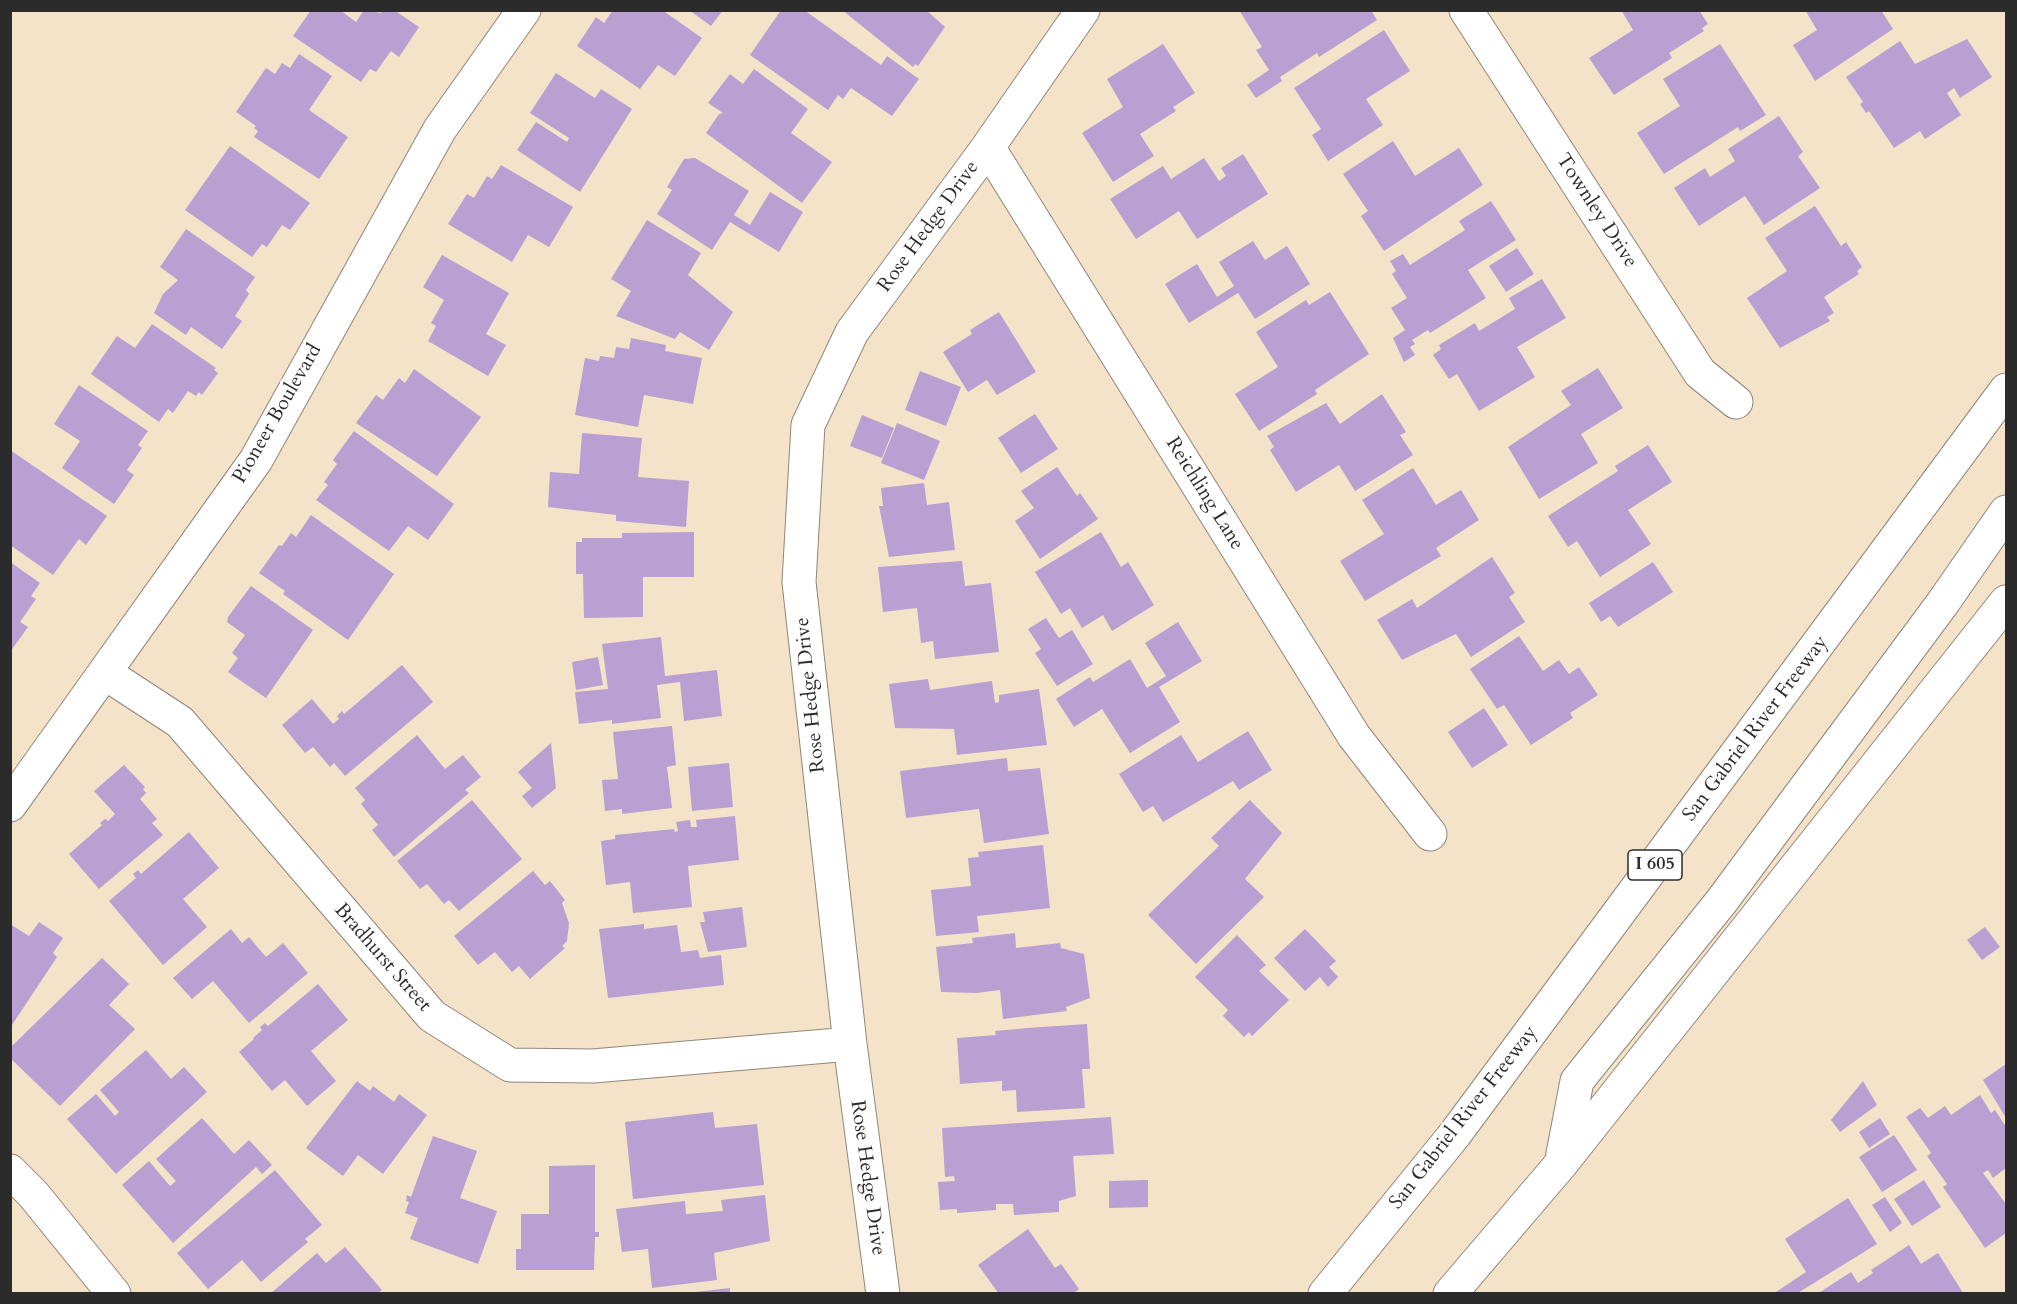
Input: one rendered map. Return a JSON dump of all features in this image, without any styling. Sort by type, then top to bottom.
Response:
[{"type":"main road","name":"Pioneer Boulevard","points":[[10,805],[256,460],[440,129],[524,10]]},
{"type":"main road","name":"Rose Hedge Drive","points":[[883,1293],[850,1044],[799,582],[808,425],[852,332],[988,147],[1083,10]]},
{"type":"main road","name":"Townley Drive","points":[[1466,10],[1700,372],[1736,402]]},
{"type":"main road","name":"Reichling Lane","points":[[988,147],[1354,736],[1430,834]]},
{"type":"main road","name":"San Gabriel River Freeway","points":[[1325,1293],[1455,1134],[1993,422],[2007,390]]},
{"type":"main road","points":[[1561,1164],[1576,1081],[1721,902],[1942,604],[2007,512]]},
{"type":"main road","points":[[1450,1293],[1561,1164],[2007,602]]},
{"type":"main road","name":"Bradhurst Street","points":[[105,673],[180,722],[432,1016],[510,1065],[593,1066],[850,1044]]},
{"type":"main road","points":[[10,1171],[33,1194],[114,1293]]},
{"type":"building","points":[[311,10],[340,10],[356,22],[364,10],[381,13],[383,10],[394,10],[419,27],[399,57],[391,51],[376,72],[370,69],[361,82],[293,36]]},
{"type":"building","points":[[613,10],[662,10],[702,38],[675,76],[658,65],[640,89],[577,46],[596,17],[604,23]]},
{"type":"building","points":[[689,10],[723,10],[711,26]]},
{"type":"building","points":[[781,10],[804,10],[881,65],[887,56],[919,79],[892,116],[851,88],[843,99],[838,95],[828,110],[750,55]]},
{"type":"building","points":[[842,10],[926,10],[945,27],[918,66],[915,64],[913,67]]},
{"type":"building","points":[[1239,10],[1371,10],[1377,20],[1319,57],[1317,53],[1280,77],[1282,81],[1256,98],[1247,85],[1269,70],[1256,50],[1262,47]]},
{"type":"building","points":[[1621,10],[1699,10],[1708,24],[1702,28],[1704,31],[1669,53],[1672,58],[1614,95],[1589,58],[1633,30]]},
{"type":"building","points":[[1805,10],[1881,10],[1893,29],[1815,81],[1793,45],[1817,30]]},
{"type":"building","points":[[1384,30],[1410,71],[1366,99],[1383,125],[1328,161],[1312,135],[1321,129],[1294,88]]},
{"type":"building","points":[[1967,39],[1992,77],[1960,98],[1954,88],[1947,93],[1961,115],[1925,139],[1920,131],[1894,148],[1869,111],[1866,113],[1860,104],[1863,102],[1846,77],[1900,41],[1915,64]]},
{"type":"building","points":[[1163,44],[1195,93],[1173,107],[1176,111],[1140,134],[1154,156],[1113,182],[1082,133],[1123,107],[1107,79]]},
{"type":"building","points":[[1720,44],[1766,115],[1740,131],[1738,127],[1664,174],[1637,133],[1680,106],[1663,79]]},
{"type":"building","points":[[299,54],[332,76],[309,110],[348,137],[319,179],[254,137],[258,131],[254,128],[256,126],[236,112],[266,68],[275,74],[282,63],[290,68]]},
{"type":"building","points":[[754,69],[808,109],[791,133],[832,162],[802,203],[706,133],[719,114],[723,113],[708,103],[730,74],[743,84]]},
{"type":"building","points":[[556,73],[595,98],[601,89],[632,109],[580,192],[517,150],[536,122],[567,142],[569,138],[530,113]]},
{"type":"building","points":[[1779,116],[1803,152],[1798,156],[1820,188],[1764,225],[1745,196],[1699,226],[1674,188],[1705,168],[1710,177],[1735,161],[1728,149]]},
{"type":"building","points":[[1393,141],[1415,176],[1459,148],[1483,185],[1384,251],[1361,216],[1368,211],[1343,174]]},
{"type":"building","points":[[230,146],[310,203],[290,230],[282,225],[267,247],[262,244],[252,257],[185,210]]},
{"type":"building","points":[[1243,154],[1268,194],[1197,239],[1179,211],[1136,239],[1110,199],[1163,166],[1171,179],[1204,158],[1219,181],[1226,176],[1221,168]]},
{"type":"building","points":[[695,158],[749,191],[734,215],[750,225],[770,192],[803,212],[779,252],[730,222],[712,250],[657,214],[672,190],[667,187],[684,159]]},
{"type":"building","points":[[501,165],[573,207],[549,247],[528,235],[512,262],[448,224],[467,194],[474,198],[487,176],[492,179]]},
{"type":"building","points":[[1491,201],[1516,240],[1468,270],[1486,298],[1430,333],[1428,330],[1412,340],[1415,344],[1410,347],[1415,355],[1404,362],[1393,338],[1405,330],[1391,308],[1407,298],[1392,274],[1396,271],[1390,261],[1403,254],[1410,265],[1465,230],[1459,221]]},
{"type":"building","points":[[1815,206],[1841,246],[1846,242],[1862,267],[1857,271],[1859,274],[1824,297],[1834,313],[1827,317],[1830,321],[1780,348],[1747,298],[1787,271],[1765,238]]},
{"type":"building","points":[[647,220],[701,253],[688,275],[733,312],[709,350],[680,332],[675,339],[616,316],[631,291],[611,279]]},
{"type":"building","points":[[186,229],[255,277],[246,290],[249,294],[235,316],[242,321],[222,349],[191,327],[186,335],[154,313],[163,294],[178,280],[160,267]]},
{"type":"building","points":[[1253,241],[1265,260],[1287,246],[1310,284],[1255,319],[1238,293],[1189,323],[1165,284],[1197,264],[1217,297],[1234,286],[1219,262]]},
{"type":"building","points":[[1517,248],[1534,274],[1506,292],[1489,266]]},
{"type":"building","points":[[442,255],[509,293],[486,334],[506,345],[488,376],[428,341],[436,326],[431,323],[444,300],[423,287]]},
{"type":"building","points":[[1542,279],[1566,318],[1517,347],[1535,377],[1479,411],[1457,374],[1449,379],[1433,355],[1441,349],[1439,345],[1475,323],[1479,331],[1515,309],[1509,298]]},
{"type":"building","points":[[1330,292],[1369,354],[1315,390],[1317,394],[1259,431],[1235,394],[1278,367],[1256,332],[1306,300],[1309,305]]},
{"type":"building","points":[[999,312],[1036,372],[997,395],[987,380],[968,392],[943,352],[972,334],[970,330]]},
{"type":"building","points":[[152,324],[216,368],[214,370],[218,373],[202,395],[199,392],[196,396],[188,391],[173,413],[168,409],[159,422],[91,374],[117,336],[135,348]]},
{"type":"building","points":[[631,338],[666,345],[665,351],[702,358],[693,404],[644,395],[638,427],[575,415],[585,358],[599,361],[600,356],[614,358],[616,347],[629,349]]},
{"type":"building","points":[[1598,368],[1623,408],[1581,434],[1598,463],[1539,499],[1508,447],[1571,405],[1561,391]]},
{"type":"building","points":[[414,369],[481,417],[437,476],[356,423],[376,395],[383,400],[399,378],[405,383]]},
{"type":"building","points":[[920,371],[961,387],[946,426],[905,410]]},
{"type":"building","points":[[79,385],[148,431],[138,445],[142,448],[127,470],[134,475],[114,504],[62,468],[80,441],[54,424]]},
{"type":"building","points":[[1382,394],[1406,432],[1400,435],[1413,455],[1355,491],[1339,465],[1296,492],[1270,450],[1274,447],[1267,436],[1326,403],[1340,424]]},
{"type":"building","points":[[1035,414],[1058,449],[1021,473],[998,438]]},
{"type":"building","points":[[862,415],[894,428],[882,458],[850,446]]},
{"type":"building","points":[[897,423],[940,441],[924,480],[881,463]]},
{"type":"building","points":[[354,431],[454,504],[428,540],[408,526],[389,551],[316,500],[328,485],[324,482],[337,464],[333,460]]},
{"type":"building","points":[[582,433],[642,438],[638,477],[689,481],[686,527],[616,521],[616,515],[548,507],[550,472],[579,474]]},
{"type":"building","points":[[1648,445],[1672,482],[1628,510],[1651,544],[1600,577],[1577,541],[1568,547],[1548,516],[1618,471],[1615,466]]},
{"type":"building","points":[[10,450],[107,516],[86,545],[79,539],[53,575],[10,545]]},
{"type":"building","points":[[1057,467],[1077,496],[1080,493],[1098,519],[1040,559],[1015,521],[1034,508],[1021,491]]},
{"type":"building","points":[[1413,468],[1436,505],[1461,490],[1479,520],[1436,548],[1441,556],[1365,601],[1340,561],[1384,534],[1362,500]]},
{"type":"building","points":[[924,483],[927,505],[949,502],[955,550],[889,557],[879,506],[883,506],[881,488]]},
{"type":"building","points":[[311,515],[394,574],[348,640],[283,594],[285,591],[259,573],[279,545],[282,546],[291,533],[296,537]]},
{"type":"building","points":[[694,532],[694,577],[643,577],[643,617],[584,618],[583,574],[576,574],[576,542],[582,542],[582,538],[622,538],[622,533]]},
{"type":"building","points":[[1101,532],[1121,567],[1128,562],[1154,605],[1112,631],[1103,615],[1082,628],[1070,608],[1061,614],[1035,572]]},
{"type":"building","points":[[1492,557],[1515,593],[1509,597],[1525,622],[1471,657],[1456,634],[1402,660],[1377,620],[1412,599],[1417,608]]},
{"type":"building","points":[[962,561],[965,586],[991,583],[999,652],[935,659],[933,641],[921,643],[917,608],[883,612],[878,567]]},
{"type":"building","points":[[10,562],[40,583],[31,596],[36,599],[20,622],[28,627],[10,652]]},
{"type":"building","points":[[1653,562],[1673,592],[1618,627],[1610,616],[1601,622],[1589,603]]},
{"type":"building","points":[[251,586],[313,630],[266,698],[228,672],[238,658],[232,653],[245,635],[227,622],[228,617]]},
{"type":"building","points":[[1046,618],[1059,638],[1072,630],[1093,664],[1057,686],[1035,653],[1041,649],[1028,629]]},
{"type":"building","points":[[1178,622],[1202,661],[1159,687],[1180,722],[1130,753],[1102,709],[1074,727],[1056,699],[1090,677],[1093,682],[1130,659],[1147,688],[1166,676],[1145,643]]},
{"type":"building","points":[[1519,636],[1543,671],[1559,660],[1569,674],[1579,667],[1598,695],[1570,713],[1573,718],[1531,745],[1504,705],[1497,709],[1470,669]]},
{"type":"building","points":[[661,637],[665,676],[717,670],[722,716],[684,721],[680,682],[657,685],[661,718],[612,724],[612,720],[579,724],[575,692],[608,689],[602,644]]},
{"type":"building","points":[[598,657],[603,685],[576,690],[572,662]]},
{"type":"building","points":[[402,665],[433,702],[345,776],[334,763],[330,767],[313,747],[305,753],[282,725],[312,699],[333,724],[339,719],[337,716],[342,711],[344,714]]},
{"type":"building","points":[[928,679],[930,690],[992,681],[995,703],[999,702],[999,695],[1039,689],[1047,745],[957,755],[954,729],[895,728],[889,684]]},
{"type":"building","points":[[1484,708],[1508,745],[1472,768],[1448,732]]},
{"type":"building","points":[[672,726],[676,765],[667,767],[672,808],[622,814],[622,809],[605,811],[602,780],[618,779],[613,732]]},
{"type":"building","points":[[1248,731],[1272,770],[1239,790],[1233,781],[1163,822],[1153,806],[1143,812],[1119,774],[1181,735],[1198,762]]},
{"type":"building","points":[[417,735],[445,769],[463,755],[481,777],[465,790],[469,793],[394,857],[372,830],[378,825],[361,804],[365,800],[355,788]]},
{"type":"building","points":[[551,743],[556,788],[532,808],[522,796],[532,788],[518,772]]},
{"type":"building","points":[[1007,758],[1008,771],[1040,768],[1049,834],[984,843],[979,809],[906,818],[900,771]]},
{"type":"building","points":[[729,763],[733,807],[692,811],[688,767]]},
{"type":"building","points":[[124,765],[145,787],[143,789],[146,793],[140,799],[157,819],[152,823],[163,835],[99,889],[69,854],[102,825],[100,823],[105,819],[108,821],[115,814],[94,791]]},
{"type":"building","points":[[472,800],[522,859],[459,911],[449,900],[444,904],[427,884],[420,889],[397,861]]},
{"type":"building","points":[[1250,800],[1282,833],[1245,879],[1264,897],[1196,964],[1148,915],[1219,846],[1211,838]]},
{"type":"building","points":[[735,816],[739,860],[688,866],[692,907],[633,913],[630,882],[606,885],[601,841],[615,839],[615,835],[674,829],[675,832],[678,831],[676,822],[690,820],[691,827],[697,827],[696,820]]},
{"type":"building","points":[[189,832],[219,868],[183,899],[207,927],[163,965],[109,901],[136,878],[133,874],[138,870],[141,874]]},
{"type":"building","points":[[1043,845],[1050,908],[977,916],[979,932],[936,936],[931,890],[971,886],[968,858],[979,857],[978,852]]},
{"type":"building","points":[[533,871],[545,885],[550,881],[565,900],[562,903],[569,923],[567,941],[562,946],[565,948],[530,979],[519,966],[512,972],[495,952],[478,965],[454,936]]},
{"type":"building","points":[[742,907],[747,947],[708,952],[700,922],[705,922],[703,912]]},
{"type":"building","points":[[39,922],[63,938],[53,953],[57,957],[10,1028],[10,924],[29,936]]},
{"type":"building","points":[[644,924],[644,929],[677,925],[681,952],[698,950],[700,958],[721,955],[724,985],[608,998],[599,929]]},
{"type":"building","points":[[1985,927],[2000,947],[1982,960],[1967,940]]},
{"type":"building","points":[[231,929],[242,943],[249,937],[266,957],[283,943],[308,973],[249,1023],[213,981],[192,999],[173,978]]},
{"type":"building","points":[[1305,929],[1336,961],[1329,967],[1338,977],[1328,987],[1320,977],[1305,991],[1274,958]]},
{"type":"building","points":[[1015,933],[1016,948],[1060,943],[1061,948],[1084,954],[1090,998],[1066,1007],[1067,1011],[1003,1019],[1000,990],[976,993],[941,992],[936,947],[973,943],[972,938]]},
{"type":"building","points":[[1237,935],[1266,965],[1259,971],[1289,1000],[1252,1036],[1249,1032],[1244,1037],[1223,1016],[1228,1010],[1195,977]]},
{"type":"building","points":[[102,958],[129,984],[109,1005],[135,1029],[60,1106],[10,1058],[10,1048]]},
{"type":"building","points":[[318,984],[348,1020],[311,1051],[336,1081],[307,1106],[285,1080],[272,1091],[239,1052],[262,1030],[260,1027],[265,1023],[268,1026]]},
{"type":"building","points":[[1087,1024],[1090,1069],[1082,1069],[1085,1108],[1017,1112],[1016,1090],[1002,1091],[1002,1081],[960,1084],[957,1038],[996,1035],[995,1031]]},
{"type":"building","points":[[146,1050],[171,1079],[184,1067],[207,1092],[116,1174],[67,1119],[96,1094],[115,1116],[119,1112],[100,1090]]},
{"type":"building","points":[[2006,1064],[2006,1118],[1983,1080]]},
{"type":"building","points":[[357,1081],[370,1091],[373,1086],[394,1102],[399,1094],[427,1115],[383,1174],[358,1155],[343,1176],[306,1148]]},
{"type":"building","points":[[1863,1081],[1877,1105],[1840,1132],[1831,1120]]},
{"type":"building","points":[[1980,1095],[1991,1113],[1995,1110],[2006,1127],[2006,1168],[1993,1178],[1988,1170],[1983,1173],[2006,1204],[2006,1233],[1985,1248],[1943,1187],[1947,1184],[1927,1156],[1931,1153],[1906,1117],[1920,1108],[1928,1118],[1945,1106],[1951,1115]]},
{"type":"building","points":[[713,1112],[715,1128],[757,1124],[764,1185],[633,1199],[625,1122]]},
{"type":"building","points":[[1111,1117],[1114,1154],[1073,1156],[1076,1196],[1059,1201],[1059,1212],[1014,1215],[1013,1204],[996,1204],[996,1210],[957,1213],[957,1209],[940,1210],[938,1182],[955,1181],[954,1176],[945,1177],[942,1128]]},
{"type":"building","points":[[202,1118],[234,1154],[249,1140],[272,1165],[262,1174],[256,1167],[173,1243],[122,1185],[149,1161],[170,1186],[176,1181],[156,1159]]},
{"type":"building","points":[[1880,1118],[1890,1134],[1869,1148],[1859,1132]]},
{"type":"building","points":[[1894,1135],[1917,1170],[1882,1192],[1859,1157]]},
{"type":"building","points":[[433,1136],[477,1151],[460,1198],[497,1211],[478,1264],[410,1239],[418,1218],[405,1213],[409,1202],[406,1201],[407,1195],[411,1197]]},
{"type":"building","points":[[595,1165],[595,1232],[599,1232],[599,1237],[595,1237],[594,1270],[516,1270],[516,1249],[521,1249],[521,1214],[549,1214],[549,1166]]},
{"type":"building","points":[[275,1170],[322,1225],[305,1239],[308,1242],[261,1282],[242,1260],[208,1289],[177,1253]]},
{"type":"building","points":[[1148,1180],[1148,1207],[1109,1208],[1109,1181]]},
{"type":"building","points":[[1924,1180],[1941,1207],[1912,1226],[1894,1199]]},
{"type":"building","points":[[765,1195],[770,1241],[714,1253],[717,1280],[652,1288],[648,1249],[622,1252],[616,1209],[685,1201],[686,1214],[723,1211],[721,1200]]},
{"type":"building","points":[[1885,1197],[1902,1223],[1890,1232],[1872,1205]]},
{"type":"building","points":[[1848,1198],[1877,1244],[1796,1294],[1773,1294],[1806,1272],[1785,1239]]},
{"type":"building","points":[[1028,1229],[1055,1268],[1061,1264],[1079,1289],[1073,1294],[999,1294],[978,1265]]},
{"type":"building","points":[[1909,1245],[1921,1264],[1938,1253],[1963,1293],[1817,1294],[1851,1272],[1858,1283],[1873,1273],[1871,1270]]},
{"type":"building","points":[[345,1247],[382,1290],[377,1294],[270,1294],[317,1253],[326,1263]]},
{"type":"building","points":[[730,1288],[730,1294],[695,1294],[695,1292]]}]
